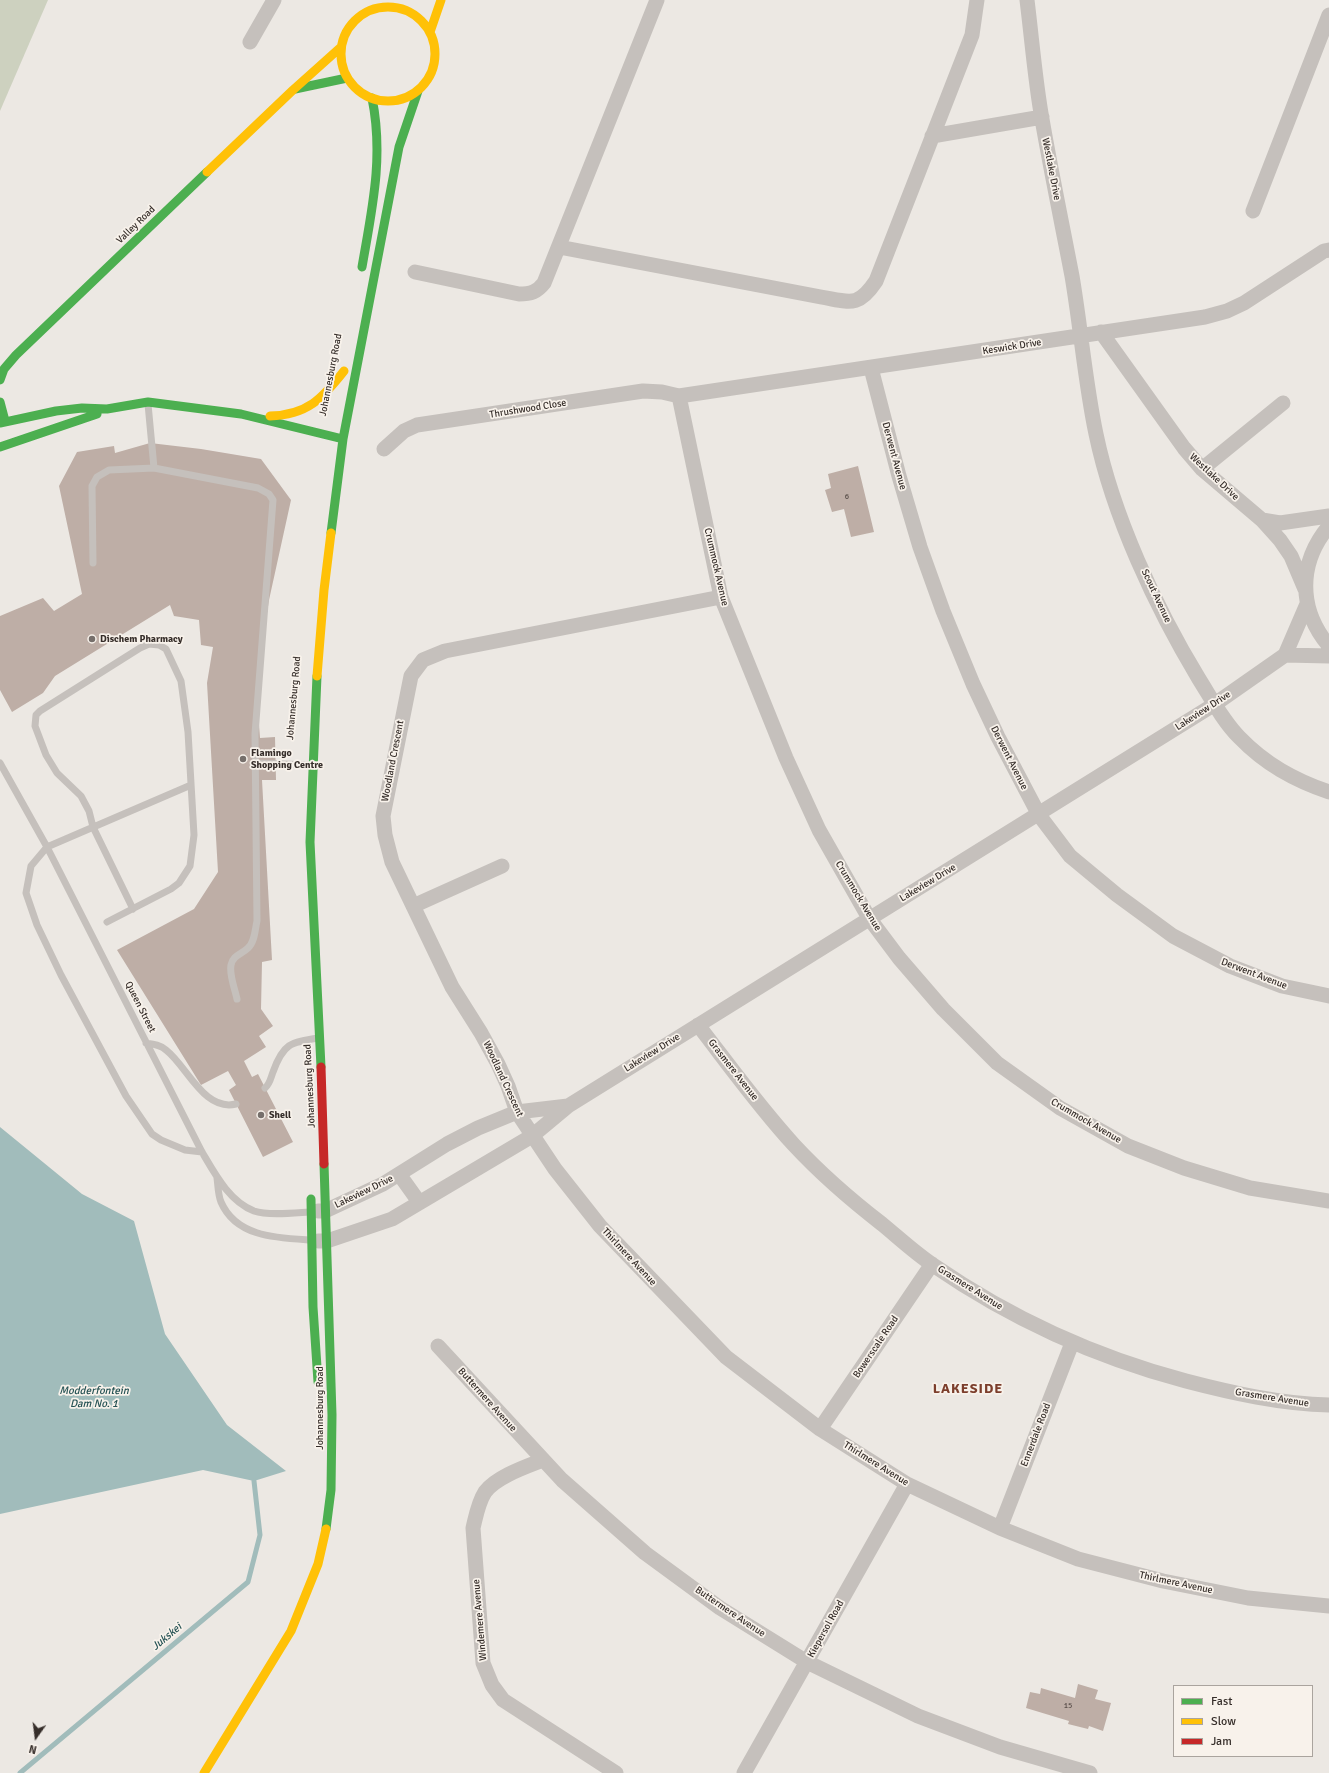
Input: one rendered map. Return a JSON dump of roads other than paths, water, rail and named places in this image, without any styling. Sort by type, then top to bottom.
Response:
[{"type":"street","points":[[250,42],[274,0]]},
{"type":"street","points":[[430,32],[441,0]]},
{"type":"street","points":[[415,272],[519,294],[531,294],[539,290],[544,283],[559,247],[657,0]]},
{"type":"street","points":[[559,247],[843,301],[857,301],[867,294],[876,281],[972,35],[977,0]]},
{"type":"street","name":"Westlake Drive","points":[[1027,0],[1042,117],[1082,336]]},
{"type":"street","points":[[395,8],[410,2]]},
{"type":"street","points":[[380,8],[395,8],[409,12],[421,21],[430,32],[435,48],[434,64],[428,79],[418,91],[404,99],[388,101],[372,98],[358,90],[347,78],[342,63],[341,47],[346,33],[354,21],[366,12],[380,8]]},
{"type":"street","points":[[1253,211],[1329,15]]},
{"type":"street","name":"Valley Road","points":[[0,380],[4,369],[16,354],[293,90],[341,47]]},
{"type":"street","points":[[293,90],[347,78]]},
{"type":"street","name":"Johannesburg Road","points":[[319,1389],[311,1241],[318,1211],[319,1038],[310,842],[312,765],[324,590],[343,439],[399,146],[418,91]]},
{"type":"street","points":[[360,279],[374,194],[378,158],[376,115],[372,98]]},
{"type":"street","points":[[932,136],[1042,117]]},
{"type":"street","name":"Keswick Drive","points":[[679,396],[1205,317],[1244,303],[1324,251],[1329,250]]},
{"type":"street","name":"Westlake Drive","points":[[1101,332],[1179,442],[1202,469],[1262,520],[1280,540],[1290,556],[1306,596],[1318,633],[1329,646]]},
{"type":"street","name":"Scout Avenue","points":[[1082,336],[1095,427],[1108,480],[1127,532],[1153,593],[1182,651],[1215,704],[1238,736],[1270,764],[1302,783],[1329,792]]},
{"type":"street","name":"Johannesburg Road","points":[[241,414],[282,417],[298,414],[313,406],[322,397],[344,367],[339,392]]},
{"type":"street","name":"Derwent Avenue","points":[[872,368],[901,483],[920,547],[943,610],[973,684],[998,737],[1039,815],[1070,856],[1117,895],[1173,936],[1230,966],[1263,979],[1282,986],[1329,996]]},
{"type":"street","name":"Thrushwood Close","points":[[384,449],[404,431],[417,425],[643,391],[662,392],[679,396]]},
{"type":"street","name":"Crummock Avenue","points":[[679,396],[721,597],[766,709],[819,830],[869,918],[899,958],[943,1009],[997,1063],[1060,1108],[1128,1146],[1184,1168],[1250,1188],[1329,1201]]},
{"type":"street","points":[[0,402],[3,422],[82,408],[106,409],[148,402],[241,414],[343,439]]},
{"type":"street","points":[[1202,469],[1283,403]]},
{"type":"street","points":[[0,447],[80,421],[106,409]]},
{"type":"street","points":[[1262,520],[1280,523],[1329,516]]},
{"type":"street","points":[[1329,526],[1316,546],[1308,567],[1306,596],[1284,655],[1329,656]]},
{"type":"street","name":"Woodland Crescent","points":[[532,1136],[517,1112],[508,1086],[498,1064],[481,1033],[452,987],[392,862],[385,835],[383,816],[405,699],[411,676],[423,660],[445,651],[721,597]]},
{"type":"street","name":"Lakeview Drive","points":[[311,1241],[326,1241],[392,1219],[532,1136],[568,1106],[869,918],[1039,815],[1215,704],[1284,655]]},
{"type":"street","points":[[413,906],[502,866]]},
{"type":"street","name":"Grasmere Avenue","points":[[698,1024],[733,1071],[794,1145],[855,1203],[932,1264],[996,1305],[1072,1343],[1160,1374],[1219,1389],[1269,1399],[1329,1405]]},
{"type":"street","name":"Lakeview Drive","points":[[318,1211],[383,1184],[447,1144],[478,1128],[517,1112],[568,1106]]},
{"type":"street","name":"Thirlmere Avenue","points":[[532,1136],[555,1169],[600,1226],[726,1357],[820,1429],[907,1484],[1000,1528],[1078,1559],[1163,1581],[1248,1598],[1329,1606]]},
{"type":"street","points":[[399,1174],[419,1202]]},
{"type":"street","name":"Johannesburg Road","points":[[311,1191],[326,1241],[332,1415],[331,1455]]},
{"type":"street","name":"Bowerscale Road","points":[[820,1429],[932,1264]]},
{"type":"street","name":"Ennerdale Road","points":[[1000,1528],[1072,1343]]},
{"type":"street","name":"Buttermere Avenue","points":[[438,1346],[543,1460],[587,1502],[645,1553],[720,1608],[807,1662],[918,1716],[1000,1747],[1090,1773]]},
{"type":"street","name":"Johannesburg Road","points":[[322,1416],[331,1455]]},
{"type":"street","points":[[204,1773],[287,1637],[308,1591],[318,1564],[325,1538],[332,1490],[331,1455]]},
{"type":"street","name":"Windemere Avenue","points":[[543,1460],[502,1478],[486,1492],[477,1509],[473,1528],[483,1663],[492,1685],[503,1700],[616,1773]]},
{"type":"street","name":"Kiepersol Road","points":[[744,1773],[907,1484]]},
{"type":"lane","points":[[148,402],[154,468]]},
{"type":"lane","points":[[93,563],[92,486],[97,477],[109,470],[154,468],[258,488],[269,494],[273,500],[255,734],[254,763],[257,921],[250,947],[235,956],[231,964],[231,973],[237,999]]},
{"type":"lane","points":[[107,922],[171,889],[179,883],[190,866],[194,835],[188,732],[181,681],[166,648],[159,645],[149,644],[140,648],[36,715],[36,731],[46,756],[57,774],[81,796],[132,909]]},
{"type":"lane","name":"Queen Street","points":[[0,763],[47,847],[202,1152],[217,1176],[232,1197],[254,1211],[283,1214],[318,1211]]},
{"type":"lane","points":[[254,763],[312,765]]},
{"type":"lane","points":[[191,785],[47,847],[31,866],[26,893],[37,924],[61,975],[126,1096],[152,1134],[161,1140],[185,1150],[202,1152]]},
{"type":"lane","points":[[265,1088],[277,1060],[285,1048],[293,1042],[319,1038]]},
{"type":"lane","points":[[146,1043],[166,1049],[177,1060],[196,1086],[209,1098],[223,1104],[236,1104]]},
{"type":"lane","name":"Queen Street","points":[[217,1176],[220,1202],[234,1222],[255,1233],[280,1238],[311,1241]]},
{"type":"water","name":"Modderfontein Dam No. 1","points":[[0,1127],[82,1194],[134,1221],[165,1334],[227,1425],[286,1471],[254,1481],[203,1470],[0,1514]]},
{"type":"waterway","name":"Jukskei","points":[[20,1773],[248,1582],[260,1535],[254,1481]]},
{"type":"place","name":"Dischem Pharmacy","points":[[92,639]]},
{"type":"place","name":"Flamingo Shopping Centre","points":[[243,759]]},
{"type":"place","name":"Shell","points":[[261,1115]]},
{"type":"district","name":"LAKESIDE","points":[[968,1389]]}]
